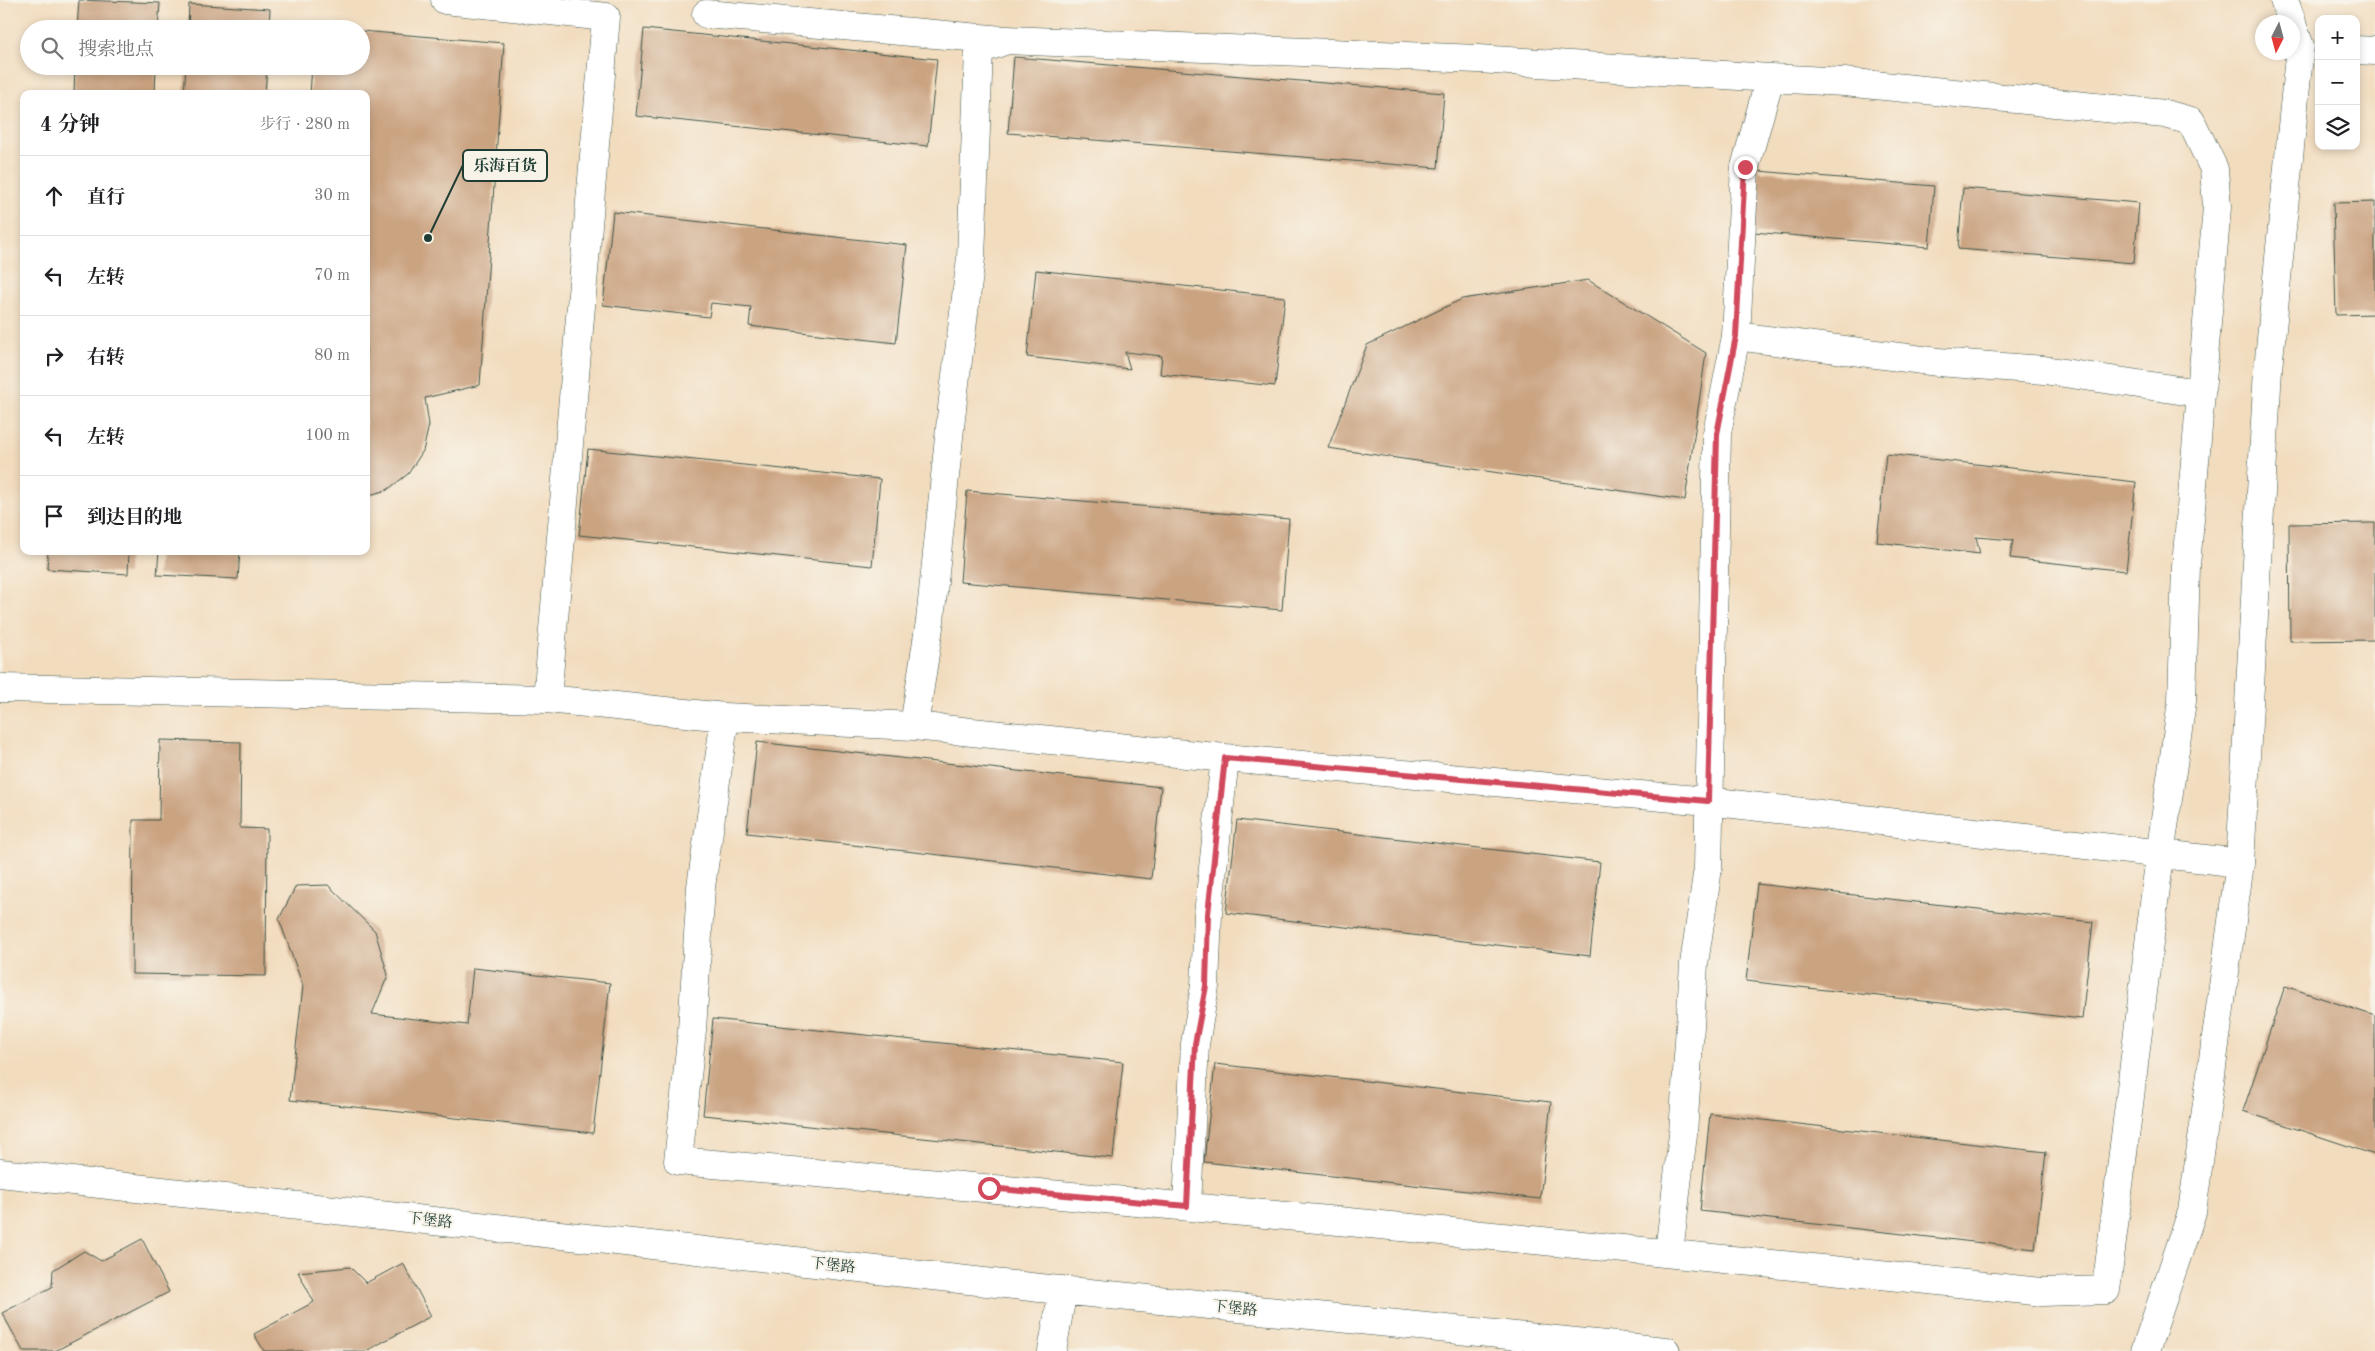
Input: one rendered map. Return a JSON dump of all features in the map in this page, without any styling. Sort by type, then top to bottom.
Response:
[{"type":"street","points":[[445,0],[606,17],[547,699]]},
{"type":"street","points":[[2145,1351],[2192,1212],[2240,863],[2268,369],[2301,35],[2284,0]]},
{"type":"street","points":[[706,14],[1007,40],[1478,59],[1854,83],[2165,114],[2191,121],[2214,169],[2217,207],[2186,566],[2182,701],[2160,854],[2106,1290],[2042,1292],[1669,1252],[1187,1206],[678,1161],[692,1030],[701,887],[725,717]]},
{"type":"street","points":[[914,726],[930,621],[953,399],[971,258],[979,50],[1007,40]]},
{"type":"street","points":[[2360,50],[2375,51]]},
{"type":"street","points":[[1669,1252],[1683,1134],[1694,964],[1708,868],[1717,434],[1736,336],[1745,167],[1770,78]]},
{"type":"street","points":[[1736,336],[1938,362],[2044,370],[2200,392]]},
{"type":"street","points":[[0,688],[547,699],[725,717],[914,726],[1225,758],[1708,801],[2240,863]]},
{"type":"street","points":[[1187,1206],[1195,1044],[1206,986],[1208,914],[1225,758]]},
{"type":"street","name":"下堡路","points":[[0,1173],[1063,1290],[1666,1351]]},
{"type":"street","points":[[1052,1351],[1063,1290]]},
{"type":"building","points":[[79,0],[160,3],[159,20],[78,20]]},
{"type":"building","points":[[189,4],[270,9],[269,20],[188,20]]},
{"type":"building","points":[[644,29],[937,59],[928,146],[636,116]]},
{"type":"building","points":[[370,32],[504,43],[480,385],[425,398],[429,425],[423,451],[408,474],[387,490],[370,495],[370,90],[310,90],[311,75],[370,75]]},
{"type":"building","points":[[1014,57],[1444,93],[1438,168],[1008,133]]},
{"type":"building","points":[[75,75],[156,75],[155,90],[74,90]]},
{"type":"building","points":[[185,75],[266,75],[265,90],[184,90]]},
{"type":"building","points":[[1758,171],[1934,186],[1929,247],[1753,232]]},
{"type":"building","points":[[1963,188],[2139,203],[2134,263],[1958,249]]},
{"type":"building","points":[[2375,202],[2375,314],[2336,315],[2333,203]]},
{"type":"building","points":[[613,212],[907,245],[896,343],[749,326],[751,307],[711,303],[709,317],[603,305]]},
{"type":"building","points":[[1036,270],[1285,297],[1275,386],[1160,374],[1162,356],[1125,352],[1130,369],[1027,357]]},
{"type":"building","points":[[1588,280],[1706,353],[1685,500],[1328,448],[1367,345],[1462,299]]},
{"type":"building","points":[[588,449],[880,479],[872,566],[579,535]]},
{"type":"building","points":[[1886,454],[2136,482],[2126,571],[2010,558],[2013,540],[1976,537],[1980,554],[1877,542]]},
{"type":"building","points":[[967,491],[1289,519],[1282,610],[960,582]]},
{"type":"building","points":[[2375,523],[2375,640],[2290,641],[2289,524]]},
{"type":"building","points":[[48,555],[129,555],[128,574],[47,569]]},
{"type":"building","points":[[159,555],[240,555],[238,579],[157,575]]},
{"type":"building","points":[[160,740],[241,742],[240,828],[267,829],[266,976],[132,974],[133,820],[159,820]]},
{"type":"building","points":[[757,742],[1161,787],[1151,879],[747,833]]},
{"type":"building","points":[[1237,820],[1600,862],[1590,956],[1226,913]]},
{"type":"building","points":[[1757,884],[2093,922],[2082,1019],[1746,981]]},
{"type":"building","points":[[328,885],[375,931],[388,975],[372,1014],[467,1025],[473,968],[610,983],[593,1133],[290,1100],[303,986],[279,919],[296,886]]},
{"type":"building","points":[[2285,986],[2375,1016],[2375,1155],[2243,1111]]},
{"type":"building","points":[[713,1019],[1123,1062],[1113,1158],[703,1115]]},
{"type":"building","points":[[1215,1064],[1551,1102],[1540,1199],[1204,1162]]},
{"type":"building","points":[[1710,1114],[2046,1152],[2035,1249],[1700,1211]]},
{"type":"building","points":[[142,1239],[169,1292],[55,1351],[23,1351],[2,1313],[52,1287],[53,1270],[84,1251],[101,1261]]},
{"type":"building","points":[[403,1263],[431,1316],[366,1351],[264,1351],[254,1334],[314,1302],[298,1272],[350,1267],[366,1283]]},
{"type":"place","name":"乐海百货","points":[[428,238]]},
{"type":"route","points":[[989,1188],[1187,1206],[1195,1044],[1206,986],[1208,914],[1225,758],[1708,801],[1717,434],[1736,336],[1745,167]]}]
